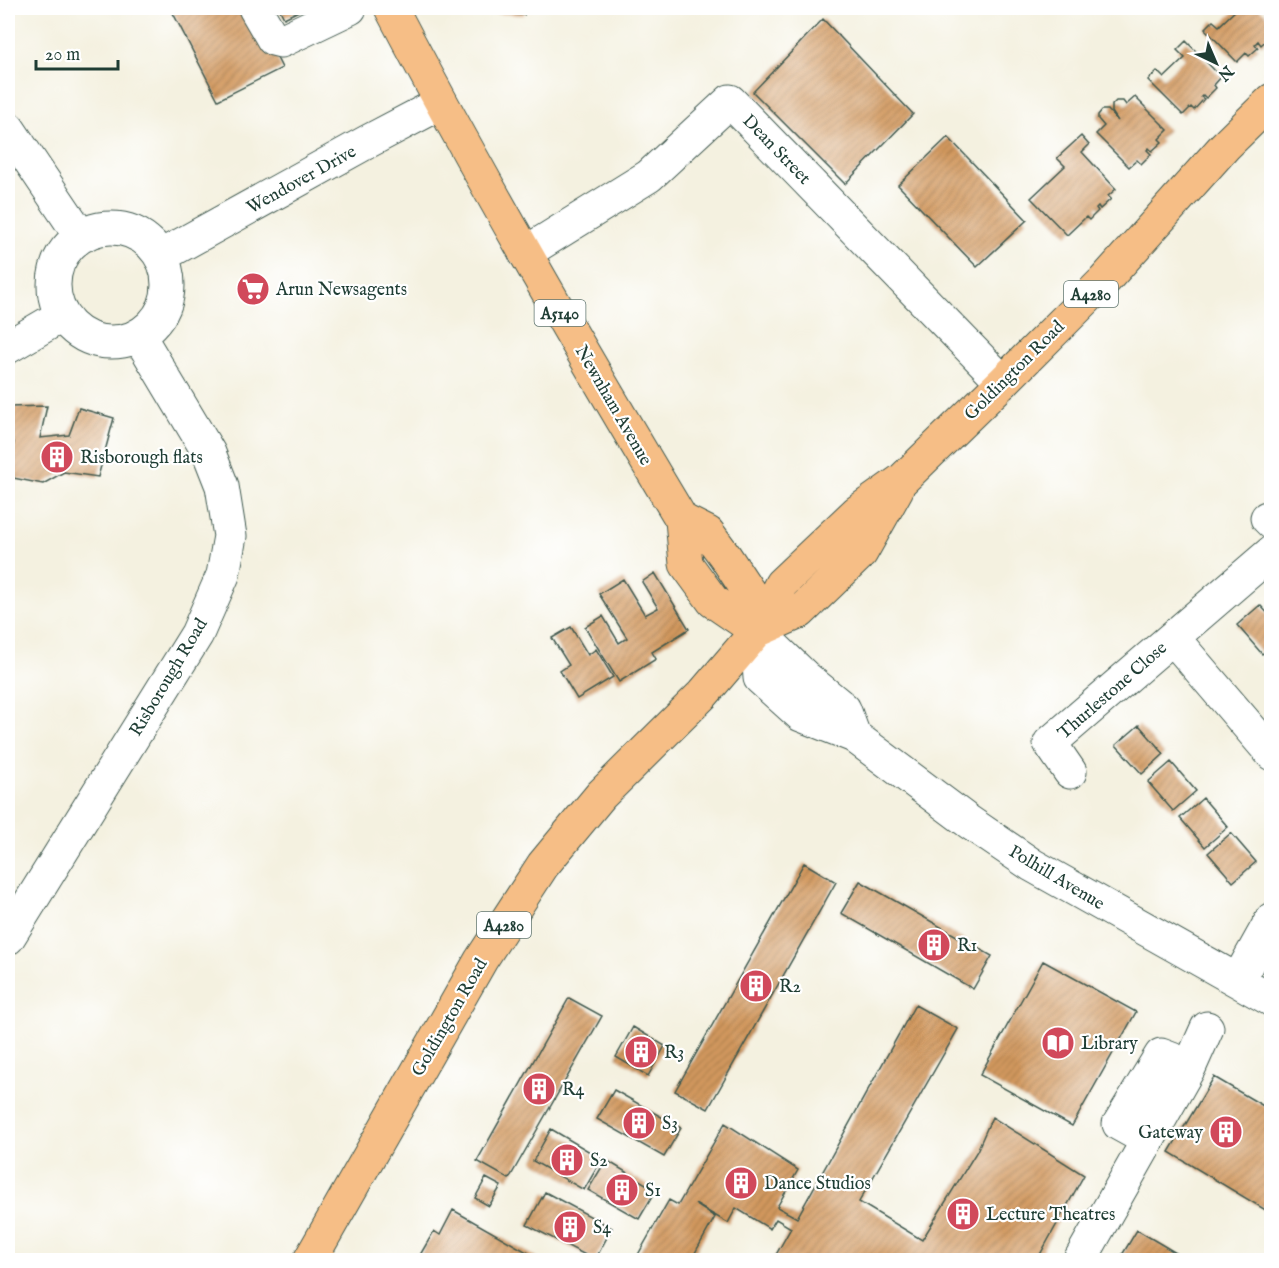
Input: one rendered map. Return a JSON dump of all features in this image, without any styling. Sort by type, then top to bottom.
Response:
[{"type":"main road","name":"Newnham Avenue","points":[[391,8],[525,253],[682,520],[708,533],[754,600],[757,632]]},
{"type":"main road","name":"Goldington Road","points":[[310,1260],[481,960],[543,865],[601,795],[703,694],[757,632],[781,584],[856,512],[902,480],[1003,382],[1104,281],[1225,146],[1272,100]]},
{"type":"street","points":[[255,8],[273,39],[281,41],[350,8]]},
{"type":"street","name":"Dean Street","points":[[525,253],[649,176],[730,101],[1003,382]]},
{"type":"street","name":"Wendover Drive","points":[[161,256],[441,103]]},
{"type":"street","points":[[8,128],[80,235]]},
{"type":"street","points":[[110,226],[144,237],[161,256],[169,291],[160,317],[139,336],[108,344],[78,334],[61,316],[52,285],[60,257],[80,235],[110,226]]},
{"type":"street","points":[[8,347],[61,316]]},
{"type":"street","name":"Risborough Road","points":[[8,938],[196,634],[224,574],[230,536],[222,486],[209,453],[139,336]]},
{"type":"street","name":"Thurlestone Close","points":[[1070,772],[1050,743],[1272,552]]},
{"type":"street","name":"Polhill Avenue","points":[[757,632],[760,678],[801,715],[854,736],[969,822],[1032,865],[1272,1000]]},
{"type":"street","name":"Thurlestone Close","points":[[1173,638],[1272,754]]},
{"type":"street","points":[[1238,980],[1260,936],[1272,920]]},
{"type":"street","points":[[1080,1260],[1190,1066],[1207,1028]]},
{"type":"building","points":[[178,8],[252,8],[282,68],[218,100],[172,11]]},
{"type":"building","points":[[279,8],[305,8],[284,18]]},
{"type":"building","points":[[474,8],[524,8],[524,15],[474,12]]},
{"type":"building","points":[[1238,8],[1259,8],[1272,20],[1272,28],[1268,31],[1272,35],[1261,45],[1258,41],[1255,44],[1258,48],[1249,56],[1246,53],[1237,62],[1205,29],[1213,21],[1219,26]]},
{"type":"building","points":[[823,19],[913,114],[845,184],[753,92]]},
{"type":"building","points":[[1186,41],[1221,77],[1214,85],[1216,88],[1206,98],[1203,95],[1201,97],[1204,99],[1194,110],[1191,107],[1183,115],[1148,80],[1157,71],[1164,78],[1185,58],[1177,50]]},
{"type":"building","points":[[1135,97],[1168,130],[1159,139],[1162,142],[1152,151],[1149,148],[1147,150],[1151,154],[1141,164],[1137,160],[1129,167],[1096,134],[1104,126],[1098,119],[1102,110],[1108,110],[1118,121],[1112,112],[1112,105],[1116,101],[1123,101],[1126,105]]},
{"type":"building","points":[[1081,136],[1089,145],[1082,152],[1116,189],[1108,196],[1111,199],[1100,209],[1098,206],[1096,208],[1098,211],[1089,220],[1086,217],[1067,235],[1031,198],[1065,166],[1057,158]]},
{"type":"building","points":[[948,137],[1027,220],[977,267],[898,185]]},
{"type":"building","name":"Risborough flats","points":[[47,406],[40,438],[69,435],[79,408],[114,418],[98,477],[64,472],[43,484],[8,477],[14,442],[8,440],[8,407]]},
{"type":"building","points":[[655,573],[689,629],[652,652],[656,659],[619,682],[585,627],[603,616],[619,643],[627,638],[599,594],[623,579],[645,615],[658,608],[642,582]]},
{"type":"building","points":[[1260,605],[1272,618],[1272,646],[1262,654],[1237,625]]},
{"type":"building","points":[[571,627],[588,655],[596,649],[613,677],[577,699],[560,671],[569,665],[552,638]]},
{"type":"building","points":[[1139,725],[1164,754],[1142,774],[1116,745]]},
{"type":"building","points":[[1171,762],[1196,791],[1173,811],[1148,782]]},
{"type":"building","points":[[1203,798],[1228,827],[1205,847],[1180,818]]},
{"type":"building","points":[[1231,833],[1256,862],[1233,882],[1208,853]]},
{"type":"building","name":"R2","points":[[804,863],[836,882],[708,1109],[675,1091]]},
{"type":"building","name":"R1","points":[[860,881],[992,956],[973,989],[841,913]]},
{"type":"building","name":"Library","points":[[1043,961],[1136,1012],[1072,1126],[980,1075]]},
{"type":"building","name":"R4","points":[[569,998],[602,1016],[509,1179],[477,1161]]},
{"type":"building","points":[[915,1005],[958,1029],[859,1202],[922,1240],[977,1151],[992,1117],[1084,1175],[1037,1260],[773,1260],[791,1228],[776,1219],[770,1229],[736,1208],[728,1223],[695,1204],[715,1217],[691,1260],[635,1260],[669,1200],[678,1205],[725,1123],[798,1170],[777,1207],[797,1218]]},
{"type":"building","name":"R3","points":[[633,1027],[665,1046],[648,1076],[616,1057]]},
{"type":"building","name":"Gateway","points":[[1214,1077],[1272,1111],[1272,1214],[1169,1152]]},
{"type":"building","name":"S3","points":[[614,1090],[681,1128],[664,1157],[597,1119]]},
{"type":"building","name":"S2","points":[[551,1129],[602,1159],[584,1190],[533,1161]]},
{"type":"building","name":"S1","points":[[606,1160],[656,1190],[639,1219],[588,1190]]},
{"type":"building","points":[[486,1178],[501,1186],[489,1206],[475,1198]]},
{"type":"building","name":"S4","points":[[545,1192],[612,1228],[595,1260],[527,1225]]},
{"type":"building","points":[[453,1210],[541,1260],[417,1260],[434,1231],[440,1235]]},
{"type":"building","points":[[1137,1230],[1188,1260],[1119,1260]]},
{"type":"place","name":"Arun Newsagents","points":[[253,289]]},
{"type":"place","name":"Risborough flats","points":[[57,457]]},
{"type":"place","name":"R1","points":[[934,945]]},
{"type":"place","name":"R2","points":[[756,986]]},
{"type":"place","name":"Library","points":[[1058,1043]]},
{"type":"place","name":"R3","points":[[641,1052]]},
{"type":"place","name":"R4","points":[[539,1089]]},
{"type":"place","name":"S3","points":[[639,1123]]},
{"type":"place","name":"Gateway","points":[[1226,1132]]},
{"type":"place","name":"S2","points":[[567,1160]]},
{"type":"place","name":"Dance Studios","points":[[741,1183]]},
{"type":"place","name":"S1","points":[[622,1190]]},
{"type":"place","name":"Lecture Theatres","points":[[963,1214]]},
{"type":"place","name":"S4","points":[[570,1227]]}]
